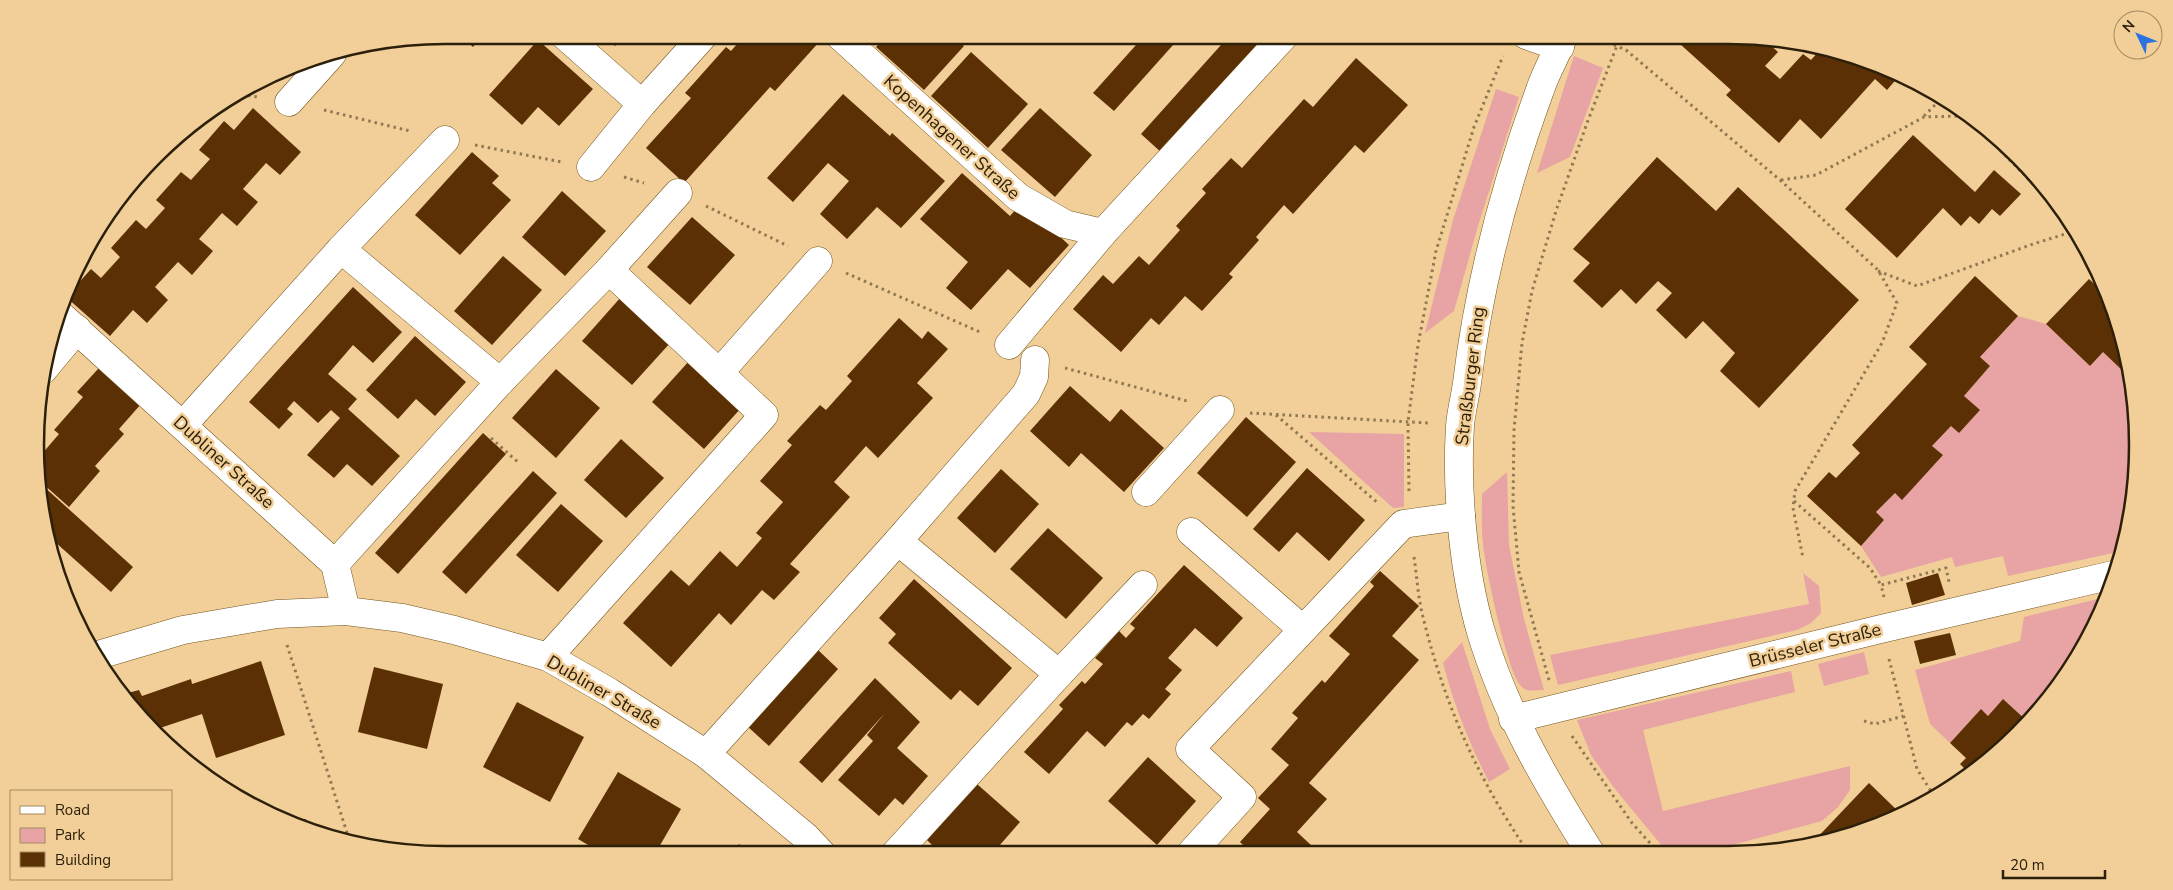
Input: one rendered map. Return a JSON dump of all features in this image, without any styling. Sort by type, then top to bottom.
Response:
[{"type":"street","points":[[574,44],[642,104]]},
{"type":"street","points":[[591,167],[642,104],[696,44]]},
{"type":"street","name":"Kopenhagener Straße","points":[[849,44],[1018,197],[1065,224],[1103,233]]},
{"type":"street","points":[[1009,345],[1103,233],[1277,44]]},
{"type":"street","name":"Straßburger Ring","points":[[1561,44],[1540,88],[1499,214],[1474,325],[1460,425],[1461,516],[1468,570],[1481,631],[1513,719],[1553,793],[1586,846]]},
{"type":"street","points":[[289,102],[325,62]]},
{"type":"street","points":[[183,425],[341,249],[445,140]]},
{"type":"street","points":[[346,611],[335,564],[500,382],[609,270],[678,192]]},
{"type":"street","points":[[341,249],[500,382]]},
{"type":"street","points":[[719,373],[818,261]]},
{"type":"street","points":[[548,657],[764,414],[609,270]]},
{"type":"street","points":[[57,342],[67,320]]},
{"type":"street","name":"Dubliner Straße","points":[[67,320],[335,564]]},
{"type":"street","points":[[706,754],[898,542],[1026,394],[1034,377],[1035,360]]},
{"type":"street","points":[[1146,492],[1220,410]]},
{"type":"street","points":[[1197,846],[1242,797],[1190,749],[1403,524],[1461,516]]},
{"type":"street","points":[[1191,532],[1302,630]]},
{"type":"street","points":[[898,542],[1058,674]]},
{"type":"street","name":"Brüsseler Straße","points":[[1513,719],[1881,629],[2107,576]]},
{"type":"street","points":[[902,846],[1058,674],[1143,585]]},
{"type":"street","name":"Dubliner Straße","points":[[103,654],[183,630],[277,614],[346,611],[402,618],[454,630],[548,657],[609,692],[706,754],[814,846]]},
{"type":"path","points":[[1612,44],[1626,50],[1780,180],[1878,270],[1897,302],[1882,343],[1795,491],[1793,508],[1803,558]]},
{"type":"path","points":[[1617,46],[1556,211],[1532,291],[1522,343],[1514,430],[1513,506],[1519,572],[1538,645],[1558,708],[1576,743],[1632,823],[1653,846]]},
{"type":"path","points":[[1780,180],[1816,175],[1924,117],[1937,103]]},
{"type":"path","points":[[1924,117],[1958,116]]},
{"type":"path","points":[[1993,143],[2032,182]]},
{"type":"path","points":[[1878,270],[1918,286],[2069,233]]},
{"type":"path","points":[[1275,415],[1403,524]]},
{"type":"path","points":[[468,417],[520,464]]},
{"type":"path","points":[[1794,501],[1870,568],[1881,585]]},
{"type":"path","points":[[277,614],[348,835]]},
{"type":"path","points":[[1881,629],[1917,769],[1931,791]]},
{"type":"path","points":[[1864,721],[1875,724],[1903,716]]},
{"type":"green space","points":[[1574,56],[1603,68],[1570,157],[1537,173]]},
{"type":"green space","points":[[1496,89],[1519,97],[1478,226],[1454,311],[1425,333],[1453,220]]},
{"type":"green space","points":[[2018,316],[2046,324],[2090,366],[2103,352],[2123,371],[2128,419],[2128,471],[2122,523],[2115,553],[2008,576],[2003,556],[1955,567],[1952,557],[1881,577],[1861,546],[1884,520],[1876,512],[1895,493],[1902,499],[1943,455],[1932,446],[1951,426],[1979,410],[1964,396],[1990,366],[1980,357]]},
{"type":"green space","points":[[1309,432],[1404,434],[1404,507],[1393,508]]},
{"type":"green space","points":[[1507,472],[1509,545],[1524,619],[1544,690],[1522,688],[1515,675],[1497,617],[1485,556],[1482,532],[1482,494]]},
{"type":"green space","points":[[1803,573],[1819,586],[1821,613],[1811,623],[1797,630],[1558,685],[1550,655],[1809,604]]},
{"type":"green space","points":[[2099,599],[2062,668],[2023,717],[2003,699],[1988,716],[1980,710],[1950,743],[1930,724],[1915,670],[2020,641],[2024,617]]},
{"type":"green space","points":[[1462,642],[1490,729],[1510,769],[1489,782],[1463,724],[1443,663]]},
{"type":"green space","points":[[1864,652],[1869,674],[1824,686],[1818,664]]},
{"type":"green space","points":[[1791,671],[1795,692],[1643,730],[1663,811],[1850,766],[1850,790],[1838,807],[1822,821],[1729,846],[1662,846],[1615,789],[1591,755],[1577,720]]},
{"type":"building","points":[[534,44],[542,44],[593,89],[559,126],[538,107],[522,125],[489,95]]},
{"type":"building","points":[[737,44],[817,44],[775,91],[770,87],[684,183],[646,148],[691,98],[685,93],[726,47],[731,51]]},
{"type":"building","points":[[879,44],[962,44],[964,46],[924,90],[876,47]]},
{"type":"building","points":[[1137,44],[1174,44],[1114,111],[1093,93]]},
{"type":"building","points":[[1222,44],[1262,44],[1163,154],[1141,134]]},
{"type":"building","points":[[1680,44],[1772,46],[1778,52],[1765,66],[1780,79],[1803,54],[1811,60],[1817,54],[1857,65],[1895,80],[1887,90],[1875,79],[1821,139],[1800,119],[1779,143],[1726,95],[1731,90]]},
{"type":"building","points":[[971,52],[1028,104],[988,148],[931,96]]},
{"type":"building","points":[[1356,58],[1408,105],[1364,153],[1355,145],[1293,214],[1284,205],[1256,237],[1259,240],[1229,274],[1233,277],[1202,311],[1185,296],[1159,325],[1151,318],[1121,352],[1073,309],[1103,275],[1113,284],[1139,256],[1149,265],[1180,230],[1176,226],[1206,193],[1202,189],[1231,158],[1242,168],[1304,99],[1313,107]]},
{"type":"building","points":[[843,94],[890,136],[892,133],[945,181],[901,228],[877,207],[847,239],[820,214],[849,181],[828,163],[793,202],[767,178]]},
{"type":"building","points":[[253,108],[301,152],[280,175],[266,163],[243,189],[258,202],[237,226],[222,213],[199,239],[213,251],[192,275],[178,262],[155,287],[168,300],[147,323],[133,310],[110,336],[70,301],[77,285],[91,269],[101,278],[120,257],[111,248],[136,220],[146,229],[165,208],[156,200],[181,172],[191,180],[210,159],[199,150],[224,121],[234,130]]},
{"type":"building","points":[[1040,108],[1092,155],[1055,197],[1001,150]]},
{"type":"building","points":[[1913,135],[1975,192],[1994,170],[2021,194],[2000,216],[1992,209],[1979,224],[1970,216],[1961,226],[1943,208],[1897,258],[1845,209]]},
{"type":"building","points":[[472,152],[499,176],[492,183],[511,200],[460,255],[415,215]]},
{"type":"building","points":[[1657,157],[1716,211],[1738,187],[1859,300],[1759,408],[1720,371],[1735,353],[1703,321],[1686,339],[1656,310],[1672,293],[1658,281],[1636,304],[1621,289],[1602,308],[1573,281],[1590,263],[1573,249]]},
{"type":"building","points":[[962,173],[1010,216],[1022,202],[1069,245],[1030,288],[1008,269],[971,310],[946,288],[968,262],[920,219]]},
{"type":"building","points":[[562,191],[606,231],[565,276],[522,237]]},
{"type":"building","points":[[692,217],[735,255],[690,305],[647,267]]},
{"type":"building","points":[[503,256],[542,290],[492,345],[454,311]]},
{"type":"building","points":[[1975,276],[2018,316],[1980,357],[1990,366],[1964,396],[1980,410],[1959,433],[1951,426],[1932,446],[1943,455],[1902,500],[1895,493],[1876,512],[1884,520],[1861,546],[1807,496],[1829,472],[1836,478],[1860,453],[1852,445],[1927,364],[1909,347]]},
{"type":"building","points":[[2089,279],[2099,291],[2116,341],[2123,371],[2103,352],[2090,366],[2046,324]]},
{"type":"building","points":[[353,287],[402,332],[373,363],[353,345],[328,374],[357,399],[348,409],[400,456],[372,486],[347,464],[334,478],[307,455],[340,418],[331,410],[318,423],[294,401],[287,409],[293,414],[279,429],[249,402]]},
{"type":"building","points":[[621,297],[671,342],[632,385],[582,341]]},
{"type":"building","points":[[899,318],[922,339],[928,331],[948,349],[917,383],[933,398],[878,458],[866,446],[834,482],[850,497],[790,564],[800,572],[774,600],[762,590],[731,625],[719,613],[671,667],[623,623],[671,570],[689,586],[720,551],[737,567],[762,538],[756,533],[783,502],[760,481],[792,445],[787,441],[820,405],[826,410],[852,381],[847,376]]},
{"type":"building","points":[[415,336],[466,382],[435,416],[416,399],[398,419],[366,390]]},
{"type":"building","points":[[108,358],[149,395],[119,429],[124,434],[95,466],[100,471],[69,507],[46,487],[44,451],[59,434],[54,430],[83,397],[77,392]]},
{"type":"building","points":[[690,360],[742,407],[704,449],[652,402]]},
{"type":"building","points":[[556,369],[600,408],[556,458],[512,418]]},
{"type":"building","points":[[1070,386],[1110,422],[1121,409],[1164,448],[1124,492],[1081,453],[1069,467],[1030,431]]},
{"type":"building","points":[[1246,417],[1296,462],[1247,517],[1197,473]]},
{"type":"building","points":[[483,433],[506,454],[398,574],[375,553]]},
{"type":"building","points":[[621,439],[664,478],[626,518],[584,480]]},
{"type":"building","points":[[1307,468],[1365,520],[1329,561],[1297,532],[1279,552],[1253,529]]},
{"type":"building","points":[[1001,469],[1039,504],[995,553],[957,518]]},
{"type":"building","points":[[533,471],[557,493],[466,594],[442,572]]},
{"type":"building","points":[[46,489],[133,567],[111,592],[55,542]]},
{"type":"building","points":[[561,504],[603,541],[558,592],[516,555]]},
{"type":"building","points":[[1048,528],[1103,578],[1066,619],[1010,569]]},
{"type":"building","points":[[1184,565],[1243,618],[1217,647],[1195,628],[1168,658],[1182,670],[1165,689],[1171,694],[1149,719],[1143,714],[1132,726],[1127,722],[1105,747],[1087,731],[1049,774],[1024,752],[1063,709],[1059,705],[1082,681],[1085,684],[1103,664],[1095,658],[1119,631],[1126,638],[1135,628],[1130,624]]},
{"type":"building","points":[[1380,571],[1419,606],[1392,636],[1419,660],[1309,783],[1327,799],[1297,832],[1312,846],[1244,846],[1240,842],[1270,809],[1258,798],[1289,765],[1271,749],[1298,718],[1292,713],[1322,680],[1325,683],[1350,654],[1329,636],[1374,586],[1370,582]]},
{"type":"building","points":[[1938,573],[1945,595],[1912,605],[1906,583]]},
{"type":"building","points":[[914,579],[1012,668],[978,706],[960,690],[951,700],[888,643],[896,634],[879,618]]},
{"type":"building","points":[[1950,633],[1956,655],[1920,664],[1914,641]]},
{"type":"building","points":[[817,649],[838,669],[769,746],[747,726]]},
{"type":"building","points":[[261,661],[285,735],[216,758],[202,714],[160,728],[130,692],[139,690],[142,696],[191,679],[192,684]]},
{"type":"building","points":[[374,667],[443,684],[427,749],[358,732]]},
{"type":"building","points":[[875,678],[920,722],[897,748],[928,776],[903,805],[895,798],[879,816],[838,780],[873,741],[867,735],[885,713],[822,783],[799,762]]},
{"type":"building","points":[[2003,699],[2023,717],[1993,747],[1965,769],[1960,764],[1966,758],[1950,743],[1981,709],[1988,716]]},
{"type":"building","points":[[517,702],[584,737],[550,802],[483,767]]},
{"type":"building","points":[[1148,757],[1196,801],[1157,845],[1108,801]]},
{"type":"building","points":[[618,772],[681,809],[660,846],[590,846],[578,839]]},
{"type":"building","points":[[1869,783],[1896,809],[1857,825],[1819,836]]},
{"type":"building","points":[[977,784],[1020,822],[999,846],[933,846],[927,840]]}]
